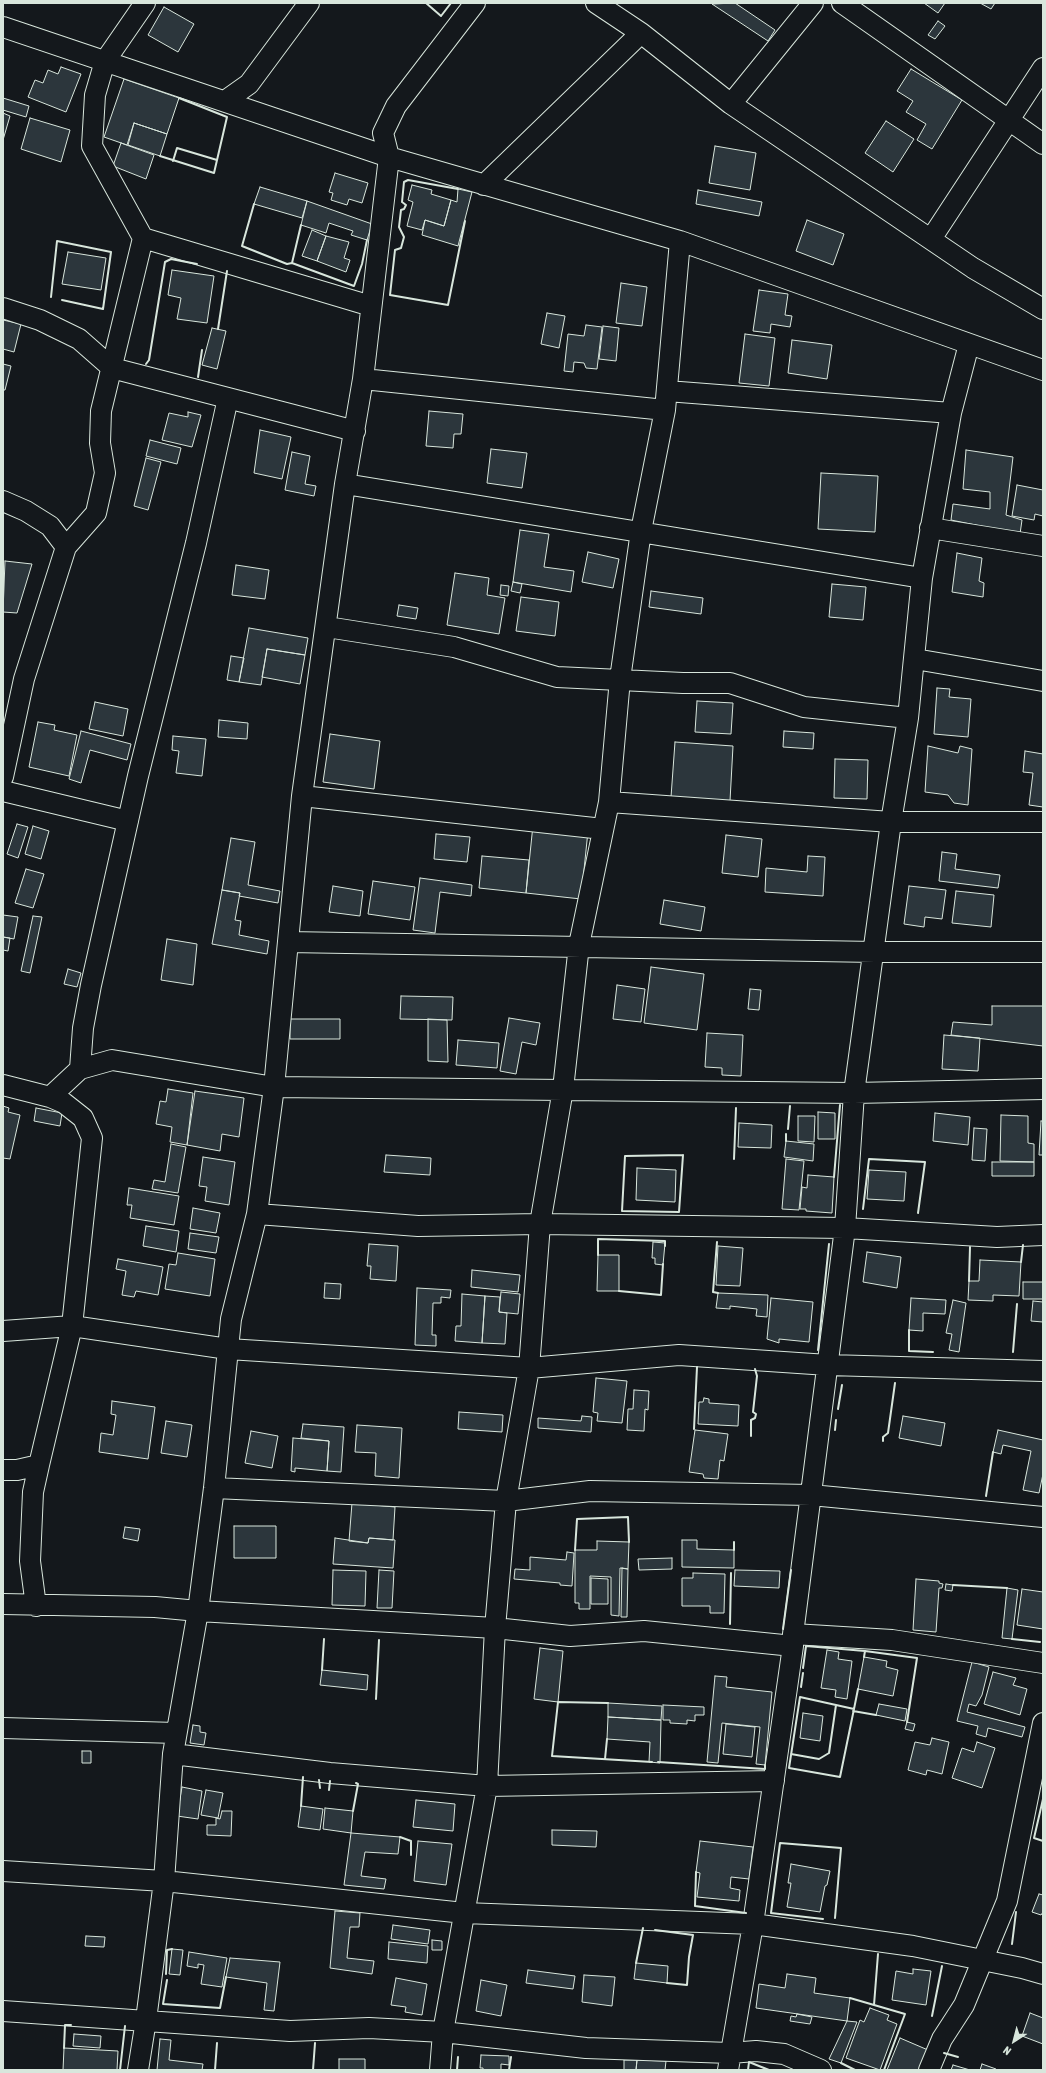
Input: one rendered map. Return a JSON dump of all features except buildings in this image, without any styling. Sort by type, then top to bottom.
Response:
[{"type":"street","points":[[3,777],[24,679],[66,547],[96,513],[104,473],[100,443],[101,411],[143,238],[92,146],[95,95],[104,61],[145,3]]},
{"type":"street","points":[[225,101],[249,84],[309,3]]},
{"type":"street","points":[[138,2070],[164,1881],[173,1754],[198,1611],[214,1488],[231,1319],[257,1214],[274,1087],[302,796],[345,484],[363,379],[389,157],[383,133],[396,106],[475,3]]},
{"type":"street","points":[[596,3],[640,33],[731,104],[973,268],[1043,309]]},
{"type":"street","points":[[731,104],[814,3]]},
{"type":"street","points":[[842,3],[1043,144]]},
{"type":"street","points":[[3,27],[389,157],[680,241],[1043,370]]},
{"type":"street","points":[[484,185],[640,33]]},
{"type":"street","points":[[930,239],[1043,68]]},
{"type":"street","points":[[143,238],[371,306]]},
{"type":"street","points":[[440,2070],[443,2032],[487,1786],[495,1628],[506,1501],[529,1368],[540,1224],[563,1089],[579,945],[609,802],[620,679],[641,531],[666,400],[680,241]]},
{"type":"street","points":[[3,308],[40,320],[79,340],[112,368],[355,431]]},
{"type":"street","points":[[729,2062],[753,1924],[793,1640],[845,1228],[854,1093],[875,952],[891,822],[908,718],[922,578],[951,413],[969,344]]},
{"type":"street","points":[[363,379],[666,400],[951,413]]},
{"type":"street","points":[[80,1069],[83,1028],[90,992],[128,822],[196,543],[228,398]]},
{"type":"street","points":[[345,484],[641,531],[922,578]]},
{"type":"street","points":[[3,501],[26,511],[50,526],[66,547]]},
{"type":"street","points":[[930,528],[1043,546]]},
{"type":"street","points":[[326,627],[454,647],[557,677],[730,683],[804,707],[908,718]]},
{"type":"street","points":[[915,659],[1043,681]]},
{"type":"street","points":[[3,791],[128,822]]},
{"type":"street","points":[[302,796],[604,829]]},
{"type":"street","points":[[609,802],[891,822],[1043,822]]},
{"type":"street","points":[[288,942],[579,945],[875,952],[1043,952]]},
{"type":"street","points":[[50,1097],[80,1069],[112,1060],[274,1087],[854,1093],[1043,1089]]},
{"type":"street","points":[[3,1085],[50,1097],[64,1103],[83,1118],[92,1138],[72,1326],[33,1492],[30,1561],[36,1606]]},
{"type":"street","points":[[257,1214],[418,1226],[540,1224],[845,1228],[997,1237],[1043,1235]]},
{"type":"street","points":[[3,1331],[72,1326],[228,1349],[529,1368],[679,1355],[828,1365],[1043,1371]]},
{"type":"street","points":[[3,1470],[17,1470],[39,1466]]},
{"type":"street","points":[[214,1488],[506,1501],[590,1491],[811,1495],[1043,1517]]},
{"type":"street","points":[[3,1604],[36,1606],[155,1607],[198,1611],[495,1628],[570,1636],[644,1631],[793,1640],[892,1640],[1043,1663]]},
{"type":"street","points":[[929,2070],[942,2039],[964,2005],[981,1960],[1007,1901],[1039,1763],[1043,1723]]},
{"type":"street","points":[[3,1728],[176,1733]]},
{"type":"street","points":[[173,1754],[330,1773],[487,1786],[774,1781]]},
{"type":"street","points":[[3,1870],[164,1881],[464,1913],[753,1924],[913,1946],[1022,1968],[1043,1974]]},
{"type":"street","points":[[3,2011],[290,2031],[369,2028],[443,2032],[729,2062],[756,2051],[784,2054],[820,2070]]},
{"type":"wall","points":[[426,3],[441,16],[451,3]]},
{"type":"wall","points":[[160,156],[214,173],[227,117],[179,98]]},
{"type":"wall","points":[[173,161],[177,148],[217,160]]},
{"type":"wall","points":[[458,189],[408,180],[404,182],[402,202],[406,205],[404,209],[401,210],[399,227],[404,237],[401,248],[395,250],[390,295],[448,305],[465,221]]},
{"type":"wall","points":[[254,204],[242,246],[287,264],[292,263],[354,286],[362,264],[367,240]]},
{"type":"wall","points":[[292,263],[301,225]]},
{"type":"wall","points":[[51,297],[57,241],[111,252],[103,309],[62,300]]},
{"type":"wall","points":[[146,364],[149,360],[165,262],[171,259],[197,264]]},
{"type":"wall","points":[[218,329],[227,271]]},
{"type":"wall","points":[[198,377],[202,350]]},
{"type":"wall","points":[[834,1177],[840,1105]]},
{"type":"wall","points":[[788,1129],[790,1106]]},
{"type":"wall","points":[[734,1159],[736,1108]]},
{"type":"wall","points":[[786,1134],[786,1141]]},
{"type":"wall","points":[[683,1155],[679,1212],[622,1211],[625,1156],[683,1155]]},
{"type":"wall","points":[[863,1209],[869,1159],[925,1162],[918,1213]]},
{"type":"wall","points":[[598,1255],[598,1239],[665,1241],[665,1246]]},
{"type":"wall","points":[[717,1242],[713,1292],[718,1293]]},
{"type":"wall","points":[[818,1350],[829,1244]]},
{"type":"wall","points":[[1021,1262],[1023,1245]]},
{"type":"wall","points":[[969,1281],[970,1247]]},
{"type":"wall","points":[[619,1291],[661,1295],[663,1264]]},
{"type":"wall","points":[[1013,1352],[1017,1304]]},
{"type":"wall","points":[[909,1330],[909,1351],[933,1352]]},
{"type":"wall","points":[[694,1429],[697,1367]]},
{"type":"wall","points":[[751,1436],[751,1420],[755,1418],[756,1414],[753,1412],[757,1376],[755,1369]]},
{"type":"wall","points":[[883,1441],[883,1437],[888,1433],[895,1383]]},
{"type":"wall","points":[[838,1409],[842,1385]]},
{"type":"wall","points":[[835,1430],[836,1420]]},
{"type":"wall","points":[[986,1496],[993,1452]]},
{"type":"wall","points":[[575,1550],[577,1519],[628,1517],[629,1542]]},
{"type":"wall","points":[[734,1542],[734,1550]]},
{"type":"wall","points":[[783,1629],[791,1570]]},
{"type":"wall","points":[[730,1624],[731,1573]]},
{"type":"wall","points":[[953,1585],[1007,1588]]},
{"type":"wall","points":[[322,1670],[324,1639]]},
{"type":"wall","points":[[1012,1639],[1040,1642]]},
{"type":"wall","points":[[376,1699],[379,1640]]},
{"type":"wall","points":[[803,1668],[806,1646],[865,1651]]},
{"type":"wall","points":[[864,1657],[865,1651],[917,1658],[907,1722]]},
{"type":"wall","points":[[801,1687],[803,1673]]},
{"type":"wall","points":[[854,1709],[800,1697],[789,1768],[840,1777],[854,1709],[858,1689]]},
{"type":"wall","points":[[608,1703],[558,1702],[552,1756],[652,1762]]},
{"type":"wall","points":[[791,1754],[819,1759],[829,1753],[836,1705]]},
{"type":"wall","points":[[853,1711],[876,1715]]},
{"type":"wall","points":[[605,1759],[607,1739]]},
{"type":"wall","points":[[658,1762],[765,1769],[765,1765]]},
{"type":"wall","points":[[301,1806],[303,1777]]},
{"type":"wall","points":[[319,1780],[320,1788]]},
{"type":"wall","points":[[329,1790],[330,1781]]},
{"type":"wall","points":[[353,1811],[358,1784],[356,1783]]},
{"type":"wall","points":[[1043,1799],[1034,1838],[1043,1841]]},
{"type":"wall","points":[[400,1837],[411,1841],[411,1855]]},
{"type":"wall","points":[[823,1919],[771,1913],[780,1843],[841,1848],[835,1918]]},
{"type":"wall","points":[[696,1872],[695,1906],[746,1913]]},
{"type":"wall","points":[[1012,1944],[1016,1912]]},
{"type":"wall","points":[[636,1963],[643,1928]]},
{"type":"wall","points":[[655,1930],[693,1935],[689,1957],[687,1985],[667,1983]]},
{"type":"wall","points":[[166,1974],[167,1950],[172,1949]]},
{"type":"wall","points":[[874,2005],[878,1954]]},
{"type":"wall","points":[[932,2016],[942,1966]]},
{"type":"wall","points":[[167,1980],[163,2004],[220,2008],[226,1977]]},
{"type":"wall","points":[[850,1998],[905,2014],[884,2070]]},
{"type":"wall","points":[[64,2048],[65,2025],[71,2025]]},
{"type":"wall","points":[[120,2070],[125,2026]]},
{"type":"wall","points":[[215,2070],[217,2043]]},
{"type":"wall","points":[[313,2070],[315,2043]]},
{"type":"wall","points":[[944,2053],[958,2057]]},
{"type":"wall","points":[[457,2070],[458,2057]]},
{"type":"wall","points":[[509,2070],[511,2057]]},
{"type":"wall","points":[[748,2070],[749,2062],[769,2070]]},
{"type":"wall","points":[[841,2063],[855,2070]]}]
